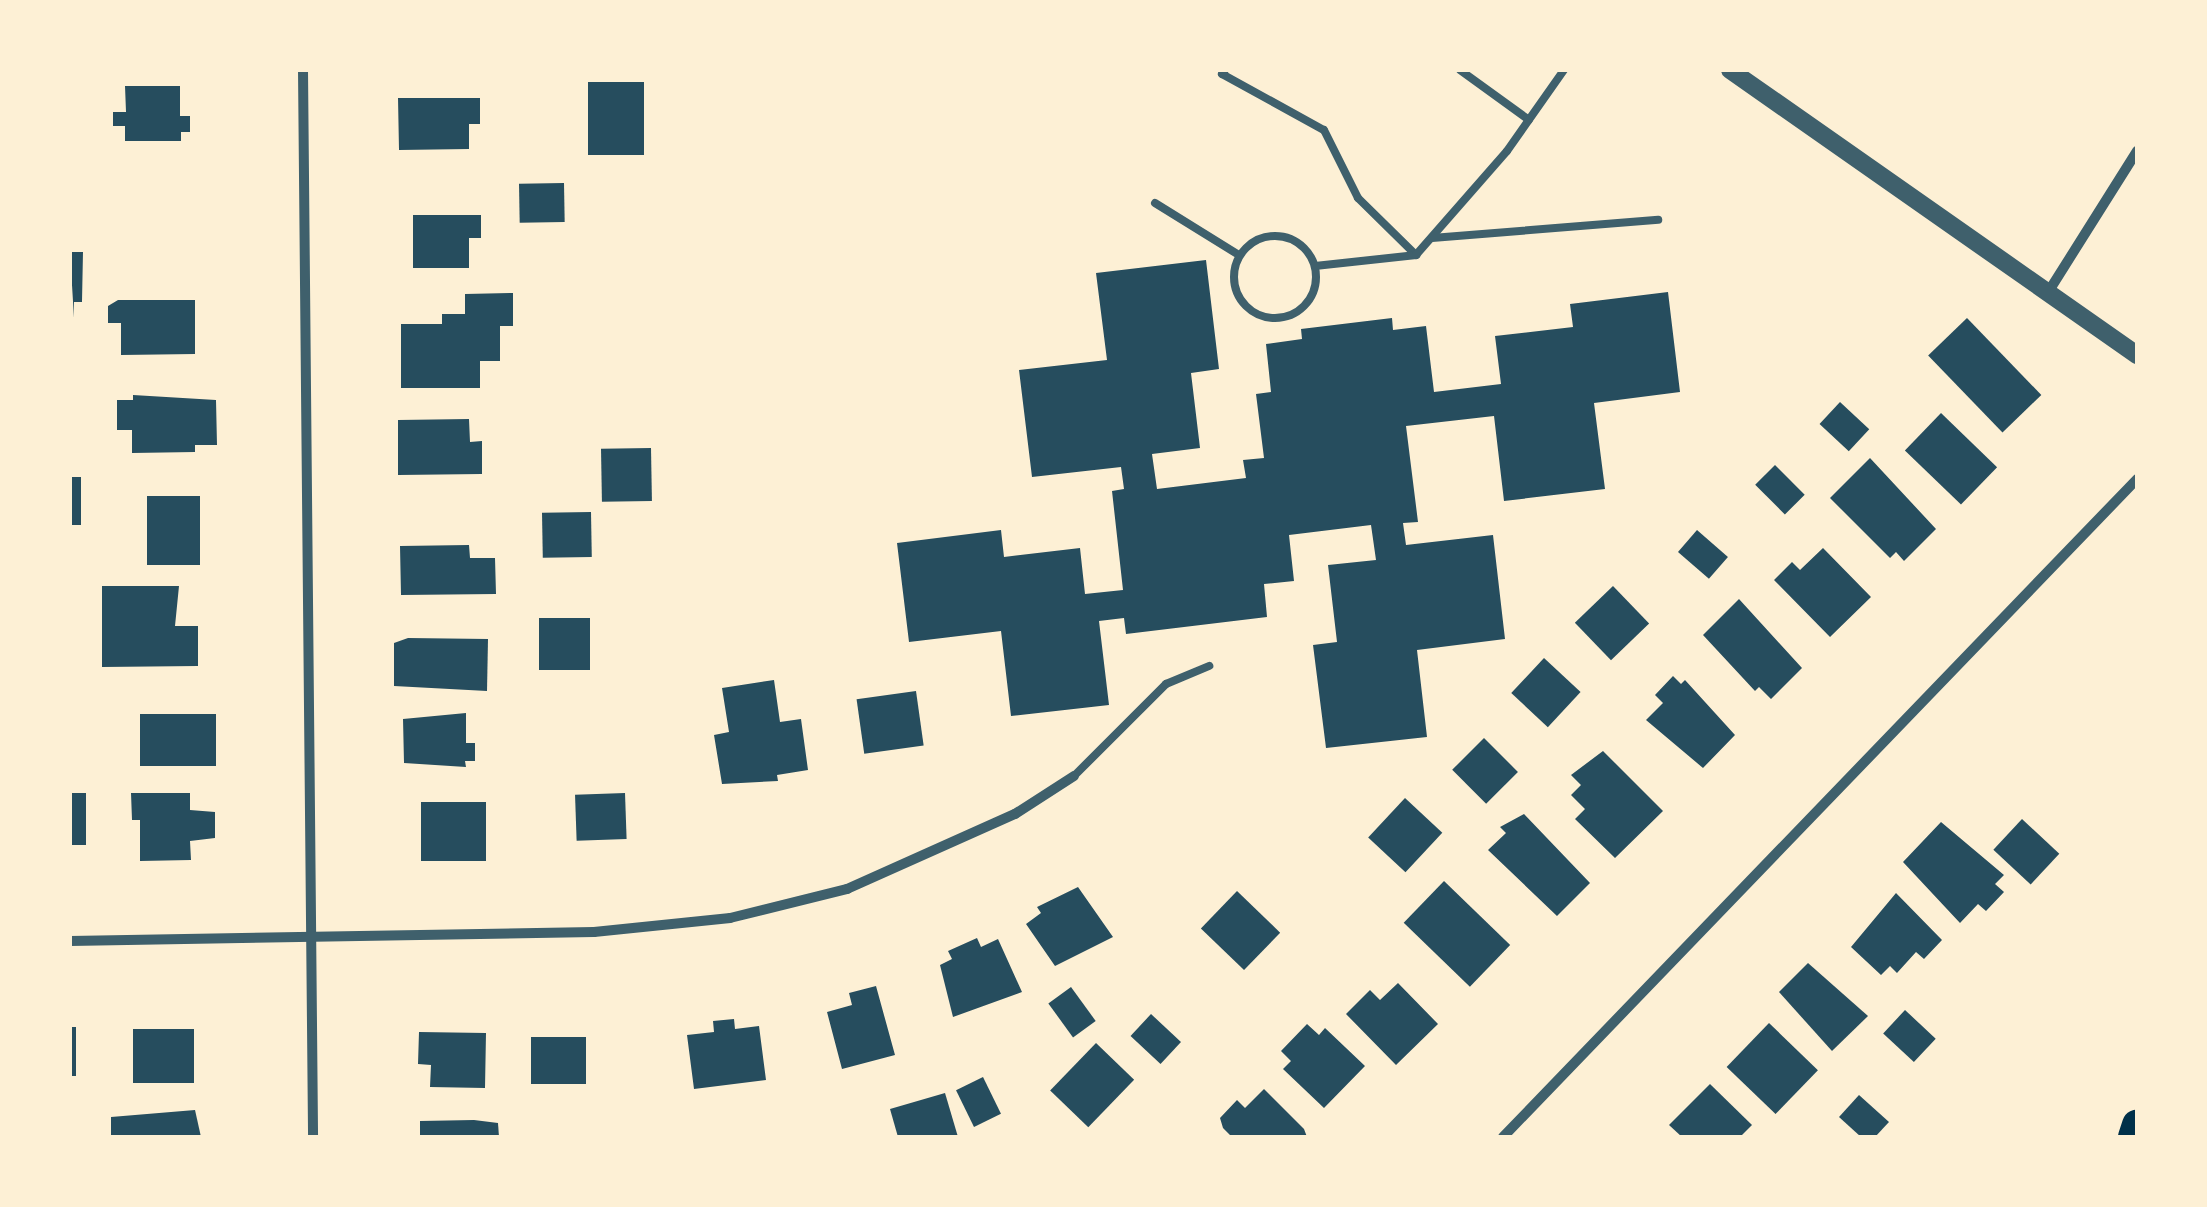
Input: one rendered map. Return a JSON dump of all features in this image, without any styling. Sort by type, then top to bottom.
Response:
[{"type":"highway","points":[[2133,1137],[2137,1124]]},
{"type":"street","points":[[303,70],[313,1137]]},
{"type":"street","points":[[1730,70],[2137,355]]},
{"type":"street","points":[[2046,294],[2137,151]]},
{"type":"street","points":[[1503,1137],[2137,479]]},
{"type":"street","points":[[70,941],[594,932],[730,918],[847,889],[1016,814],[1074,776]]},
{"type":"lane","points":[[1225,70],[1324,130],[1358,198],[1416,255]]},
{"type":"lane","points":[[1460,70],[1529,120]]},
{"type":"lane","points":[[1315,266],[1416,255],[1529,120],[1564,70]]},
{"type":"lane","points":[[1155,203],[1239,255]]},
{"type":"lane","points":[[1432,238],[1658,220]]},
{"type":"lane","points":[[1274,236],[1300,244],[1315,266],[1306,304],[1271,318],[1237,296],[1239,255],[1274,236]]},
{"type":"lane","points":[[1074,776],[1166,684],[1209,666]]},
{"type":"building","points":[[588,82],[644,82],[644,155],[588,155]]},
{"type":"building","points":[[125,86],[180,86],[180,116],[190,116],[190,132],[181,132],[181,141],[125,141],[125,126],[113,126],[113,112],[126,112]]},
{"type":"building","points":[[398,98],[480,98],[480,124],[469,124],[469,149],[399,150]]},
{"type":"building","points":[[564,183],[565,222],[520,223],[519,184]]},
{"type":"building","points":[[413,215],[481,215],[481,238],[469,238],[469,268],[413,268]]},
{"type":"building","points":[[70,252],[83,252],[82,302],[74,302],[74,318]]},
{"type":"building","points":[[1206,260],[1219,369],[1191,373],[1200,448],[1152,454],[1157,489],[1246,478],[1243,460],[1264,458],[1256,394],[1271,392],[1266,344],[1302,339],[1301,329],[1392,318],[1393,330],[1426,326],[1434,392],[1501,384],[1495,336],[1573,327],[1570,304],[1668,292],[1680,392],[1594,403],[1605,489],[1504,501],[1494,416],[1406,426],[1418,522],[1403,523],[1406,545],[1493,535],[1505,639],[1417,650],[1427,737],[1326,748],[1313,645],[1337,642],[1328,565],[1376,560],[1371,525],[1289,535],[1294,581],[1264,584],[1267,617],[1126,634],[1124,618],[1099,621],[1109,705],[1011,716],[1001,631],[909,642],[897,543],[1001,530],[1004,557],[1080,548],[1085,594],[1123,590],[1112,491],[1124,489],[1121,467],[1032,477],[1019,370],[1107,360],[1096,273]]},
{"type":"building","points":[[513,293],[513,326],[500,326],[500,361],[480,361],[480,388],[401,388],[401,324],[442,324],[442,314],[465,314],[465,294]]},
{"type":"building","points":[[118,300],[195,300],[195,354],[121,355],[121,323],[108,323],[108,306]]},
{"type":"building","points":[[1967,318],[2041,395],[2002,432],[1928,356]]},
{"type":"building","points":[[133,395],[216,400],[217,445],[195,445],[195,452],[132,453],[132,430],[117,430],[117,400],[133,400]]},
{"type":"building","points":[[1840,402],[1869,429],[1849,451],[1820,424]]},
{"type":"building","points":[[1941,413],[1997,467],[1961,505],[1905,450]]},
{"type":"building","points":[[469,419],[470,442],[482,441],[482,474],[398,475],[398,420]]},
{"type":"building","points":[[651,448],[652,501],[602,502],[601,449]]},
{"type":"building","points":[[1870,458],[1936,529],[1904,561],[1896,552],[1890,558],[1830,498]]},
{"type":"building","points":[[1775,465],[1805,495],[1785,514],[1755,485]]},
{"type":"building","points":[[70,477],[81,477],[81,525],[70,525]]},
{"type":"building","points":[[147,496],[200,496],[200,565],[147,565]]},
{"type":"building","points":[[591,512],[592,557],[543,558],[542,513]]},
{"type":"building","points":[[1697,530],[1728,557],[1709,579],[1678,552]]},
{"type":"building","points":[[469,545],[470,558],[495,558],[496,594],[401,595],[400,546]]},
{"type":"building","points":[[1823,548],[1871,597],[1830,637],[1774,580],[1792,562],[1800,570]]},
{"type":"building","points":[[102,586],[179,586],[175,626],[198,626],[198,666],[102,667]]},
{"type":"building","points":[[1613,586],[1649,623],[1611,660],[1575,623]]},
{"type":"building","points":[[1739,599],[1802,668],[1771,699],[1759,687],[1755,691],[1703,635]]},
{"type":"building","points":[[539,618],[590,618],[590,670],[539,670]]},
{"type":"building","points":[[408,638],[488,639],[487,691],[394,686],[394,643]]},
{"type":"building","points":[[1544,658],[1581,692],[1548,727],[1511,693]]},
{"type":"building","points":[[1673,676],[1681,684],[1685,680],[1735,735],[1703,768],[1646,720],[1663,703],[1655,695]]},
{"type":"building","points":[[774,680],[780,722],[801,719],[808,770],[777,775],[778,781],[722,784],[714,735],[729,732],[722,688]]},
{"type":"building","points":[[916,691],[924,745],[864,754],[857,699]]},
{"type":"building","points":[[466,713],[466,743],[475,743],[475,761],[465,761],[466,767],[404,763],[403,719]]},
{"type":"building","points":[[140,714],[216,714],[216,766],[140,766]]},
{"type":"building","points":[[1484,738],[1518,772],[1486,804],[1452,770]]},
{"type":"building","points":[[1603,751],[1663,811],[1615,858],[1575,819],[1585,809],[1571,795],[1581,785],[1571,775]]},
{"type":"building","points":[[70,793],[86,793],[86,845],[70,845]]},
{"type":"building","points":[[131,793],[190,793],[190,810],[215,812],[215,838],[190,841],[191,860],[140,861],[140,820],[132,820]]},
{"type":"building","points":[[625,793],[627,839],[577,841],[575,795]]},
{"type":"building","points":[[1405,798],[1442,833],[1405,872],[1368,837]]},
{"type":"building","points":[[421,802],[486,802],[486,861],[421,861]]},
{"type":"building","points":[[1524,814],[1590,883],[1557,916],[1488,850],[1506,833],[1500,827]]},
{"type":"building","points":[[2022,819],[2059,854],[2031,884],[1993,850]]},
{"type":"building","points":[[1941,822],[2004,875],[1995,884],[2004,892],[1986,911],[1978,904],[1960,923],[1903,862]]},
{"type":"building","points":[[1444,881],[1510,945],[1470,987],[1404,923]]},
{"type":"building","points":[[1078,887],[1113,937],[1055,966],[1026,924],[1041,913],[1037,907]]},
{"type":"building","points":[[1237,891],[1280,933],[1244,970],[1201,928]]},
{"type":"building","points":[[1896,893],[1942,940],[1924,959],[1916,952],[1897,973],[1890,966],[1881,975],[1851,947]]},
{"type":"building","points":[[977,938],[981,947],[998,939],[1022,992],[953,1017],[940,965],[952,959],[948,951]]},
{"type":"building","points":[[1808,963],[1868,1016],[1832,1051],[1779,992]]},
{"type":"building","points":[[1398,983],[1438,1024],[1396,1065],[1346,1014],[1370,990],[1380,1000]]},
{"type":"building","points":[[876,986],[895,1055],[842,1069],[827,1012],[852,1005],[849,993]]},
{"type":"building","points":[[1071,987],[1096,1021],[1073,1037],[1048,1003]]},
{"type":"building","points":[[1905,1010],[1936,1039],[1914,1062],[1883,1033]]},
{"type":"building","points":[[1151,1014],[1181,1042],[1161,1064],[1131,1036]]},
{"type":"building","points":[[734,1019],[735,1029],[759,1026],[766,1080],[694,1089],[687,1035],[714,1032],[713,1021]]},
{"type":"building","points":[[1769,1023],[1818,1070],[1776,1114],[1727,1067]]},
{"type":"building","points":[[1307,1024],[1319,1035],[1325,1028],[1365,1066],[1324,1108],[1283,1069],[1291,1061],[1281,1051]]},
{"type":"building","points":[[70,1027],[76,1027],[76,1076],[70,1076]]},
{"type":"building","points":[[133,1029],[194,1029],[194,1083],[133,1083]]},
{"type":"building","points":[[419,1032],[486,1033],[485,1088],[430,1087],[431,1065],[418,1064]]},
{"type":"building","points":[[531,1037],[586,1037],[586,1084],[531,1084]]},
{"type":"building","points":[[1096,1043],[1134,1080],[1088,1127],[1050,1090]]},
{"type":"building","points":[[983,1077],[1001,1114],[974,1127],[956,1090]]},
{"type":"building","points":[[1710,1084],[1752,1125],[1740,1137],[1682,1137],[1669,1125]]},
{"type":"building","points":[[1264,1089],[1304,1129],[1307,1137],[1232,1137],[1223,1128],[1220,1118],[1237,1100],[1245,1108]]},
{"type":"building","points":[[945,1093],[958,1137],[898,1137],[890,1109]]},
{"type":"building","points":[[1859,1095],[1889,1122],[1875,1137],[1861,1137],[1839,1117]]},
{"type":"building","points":[[195,1110],[201,1137],[111,1137],[111,1117]]},
{"type":"building","points":[[420,1121],[498,1123],[499,1137],[420,1137]]}]
